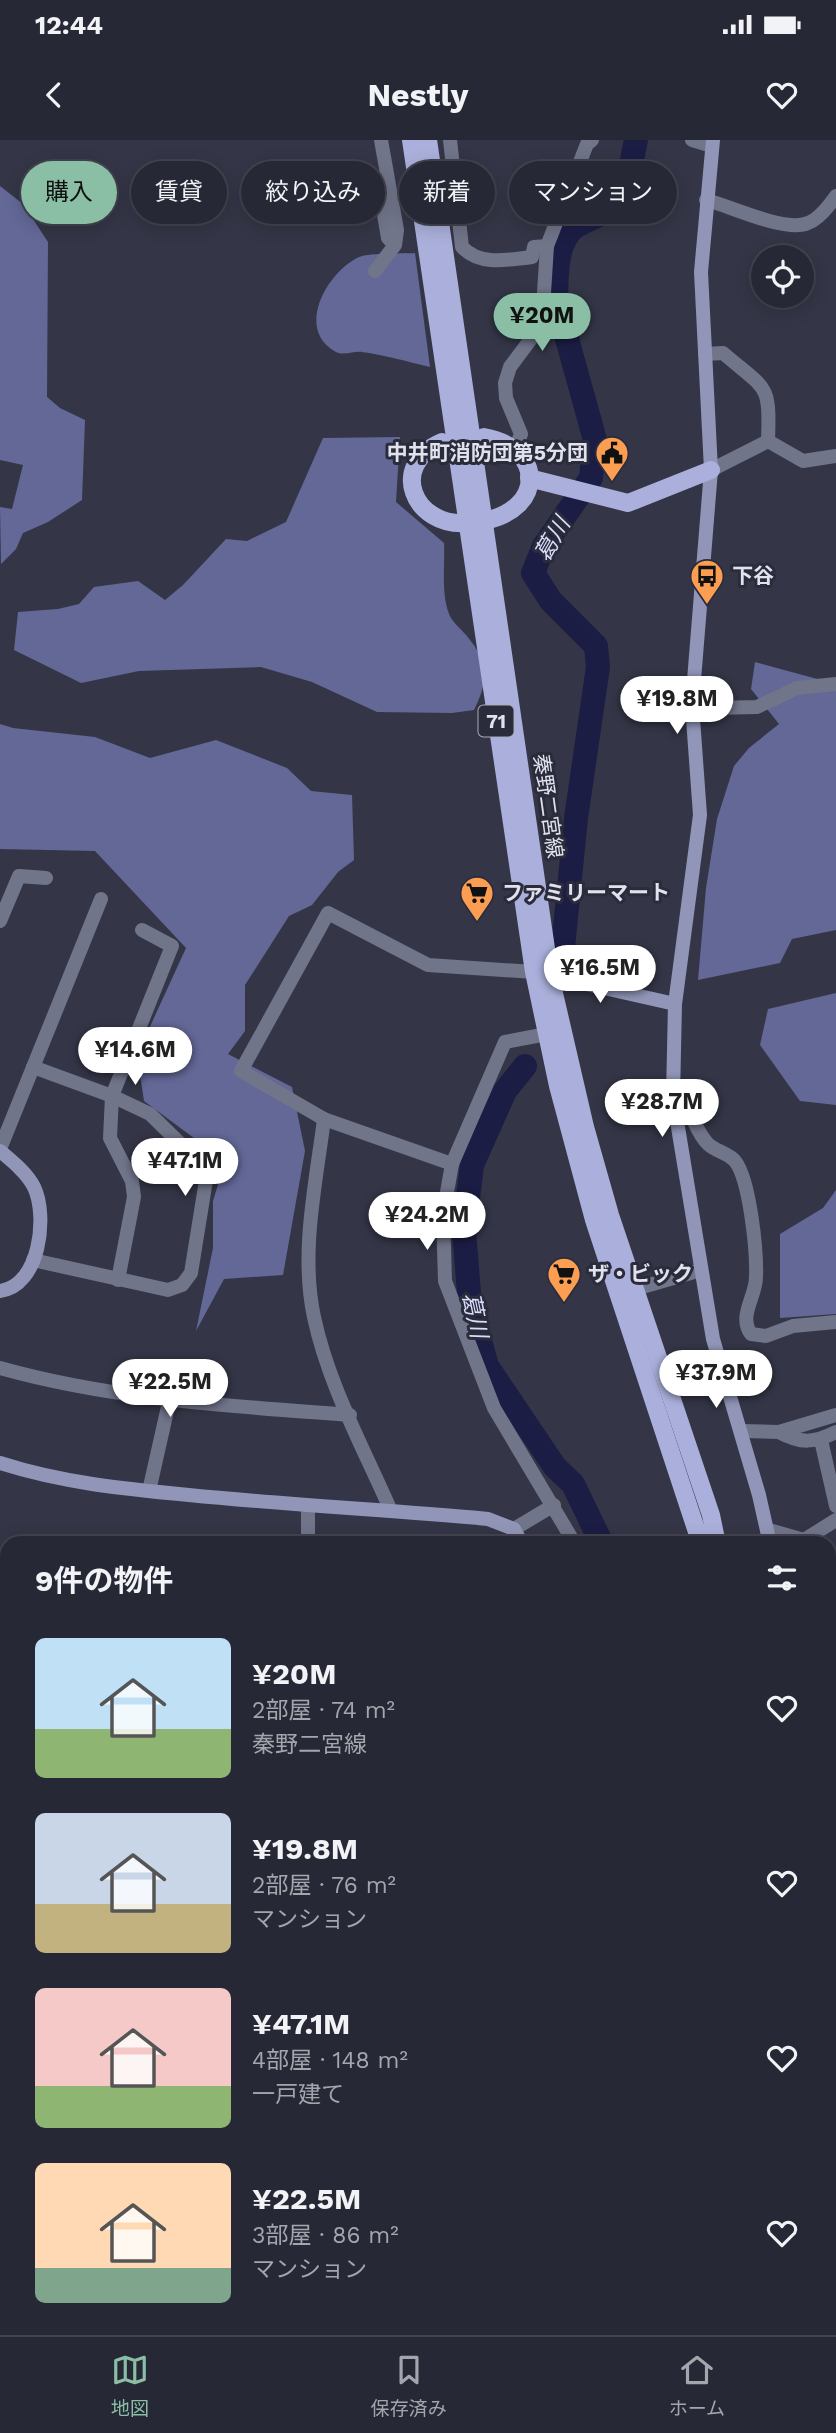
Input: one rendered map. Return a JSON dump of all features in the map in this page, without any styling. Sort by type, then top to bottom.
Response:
[{"type":"main road","name":"秦野二宮線","points":[[411,140],[539,906],[547,1034],[567,1124],[626,1292],[711,1515],[715,1536]]},
{"type":"main road","name":"秦野二宮線","points":[[428,140],[475,522],[544,972],[626,1292],[699,1536]]},
{"type":"main road","points":[[442,442],[425,451],[416,462],[412,489],[417,502],[427,513],[453,524],[475,522],[502,518],[513,512],[527,491],[529,478],[527,465],[515,450],[499,440],[484,437]]},
{"type":"main road","points":[[529,478],[591,496],[628,503],[711,470]]},
{"type":"street","points":[[372,140],[388,238],[395,245]]},
{"type":"street","points":[[374,271],[395,245],[397,230],[381,140]]},
{"type":"street","points":[[450,140],[462,247],[470,256],[484,260],[509,260],[532,257],[534,247],[547,246]]},
{"type":"street","points":[[515,450],[521,434],[506,398],[505,383],[510,367],[542,324],[547,246],[587,144],[592,140]]},
{"type":"street","points":[[692,140],[713,143],[701,272],[711,470],[692,705],[699,815],[675,1004],[673,1097],[713,1339],[770,1536]]},
{"type":"street","points":[[706,200],[757,217],[799,225],[812,222],[836,197]]},
{"type":"street","points":[[705,354],[723,354],[766,389],[769,398],[768,441]]},
{"type":"street","points":[[768,441],[803,461],[836,456]]},
{"type":"street","points":[[711,470],[768,441]]},
{"type":"street","points":[[692,705],[713,708],[757,707],[797,688],[836,684]]},
{"type":"street","points":[[0,921],[19,876],[46,878]]},
{"type":"street","points":[[0,1291],[17,1283],[33,1260],[40,1227],[38,1200],[27,1177],[0,1150],[101,899]]},
{"type":"street","points":[[452,1164],[324,1119],[241,1071],[328,913],[428,965],[544,972],[675,1004]]},
{"type":"street","points":[[118,1280],[134,1197],[132,1181],[110,1138],[112,1096],[172,946],[142,930]]},
{"type":"street","points":[[547,1034],[505,1042],[452,1164],[443,1215],[445,1282],[494,1408],[571,1536]]},
{"type":"street","points":[[33,1067],[112,1096],[150,1114],[202,1165],[207,1174],[191,1273],[182,1285],[168,1290],[33,1260]]},
{"type":"street","points":[[673,1097],[681,1100],[691,1113],[707,1143],[733,1158],[742,1174],[756,1267],[755,1289],[746,1317],[751,1334],[766,1336],[793,1326],[836,1322]]},
{"type":"street","points":[[324,1119],[310,1240],[313,1315],[324,1355],[391,1511]]},
{"type":"street","points":[[626,1292],[701,1270]]},
{"type":"street","points":[[0,1368],[50,1382],[169,1402],[350,1415]]},
{"type":"street","points":[[149,1491],[169,1402]]},
{"type":"street","points":[[741,1431],[779,1432],[836,1415]]},
{"type":"street","points":[[779,1432],[798,1443],[821,1440],[836,1432]]},
{"type":"street","points":[[821,1440],[836,1506]]},
{"type":"street","points":[[0,1463],[33,1474],[149,1491],[308,1507],[488,1518],[514,1529],[518,1536]]},
{"type":"street","points":[[514,1529],[554,1505]]},
{"type":"street","points":[[308,1507],[308,1536]]},
{"type":"street","points":[[813,1536],[836,1520]]},
{"type":"shaded area","points":[[0,186],[21,202],[21,224],[36,224],[48,242],[47,397],[60,408],[85,420],[82,500],[48,522],[23,533],[16,549],[1,564],[0,507],[12,509],[23,465],[0,460]]},
{"type":"shaded area","points":[[415,253],[430,367],[371,353],[339,353],[324,342],[316,317],[326,289],[335,276],[357,258]]},
{"type":"shaded area","points":[[400,437],[396,502],[444,543],[444,588],[449,614],[474,645],[483,663],[484,680],[474,710],[452,713],[377,712],[312,682],[261,667],[139,671],[81,683],[14,650],[18,612],[58,609],[79,604],[94,587],[138,581],[165,600],[183,585],[226,539],[247,541],[286,522],[323,438]]},
{"type":"shaded area","points":[[755,662],[836,684],[836,930],[792,939],[780,963],[698,980],[706,888],[717,819],[734,766],[749,748],[779,724],[751,689]]},
{"type":"shaded area","points":[[0,724],[13,728],[95,737],[150,758],[216,740],[287,768],[311,791],[352,795],[354,860],[338,872],[312,905],[289,916],[245,985],[245,1031],[228,1054],[292,1087],[305,1151],[283,1275],[224,1279],[196,1331],[213,1248],[213,1201],[223,1168],[202,1144],[144,1101],[137,1055],[186,948],[95,851],[0,849]]},
{"type":"shaded area","points":[[836,993],[836,1105],[800,1101],[760,1045],[768,1009]]},
{"type":"shaded area","points":[[836,1190],[836,1314],[780,1318],[780,1234],[823,1208]]},
{"type":"waterway","name":"葛川","points":[[562,957],[576,818],[598,667],[596,646],[551,601],[533,573],[544,546],[591,478],[595,440],[556,299],[557,270],[560,251],[568,234],[575,227],[606,211],[621,195],[636,140]]},
{"type":"waterway","name":"葛川","points":[[525,1066],[505,1091],[472,1165],[464,1231],[470,1305],[487,1366],[555,1467],[573,1484],[598,1536]]},
{"type":"place","name":"中井町消防団第5分団","points":[[612,483]]},
{"type":"place","name":"下谷","points":[[707,606]]},
{"type":"place","name":"ファミリーマート","points":[[477,923]]},
{"type":"place","name":"ザ・ビック","points":[[564,1304]]}]
